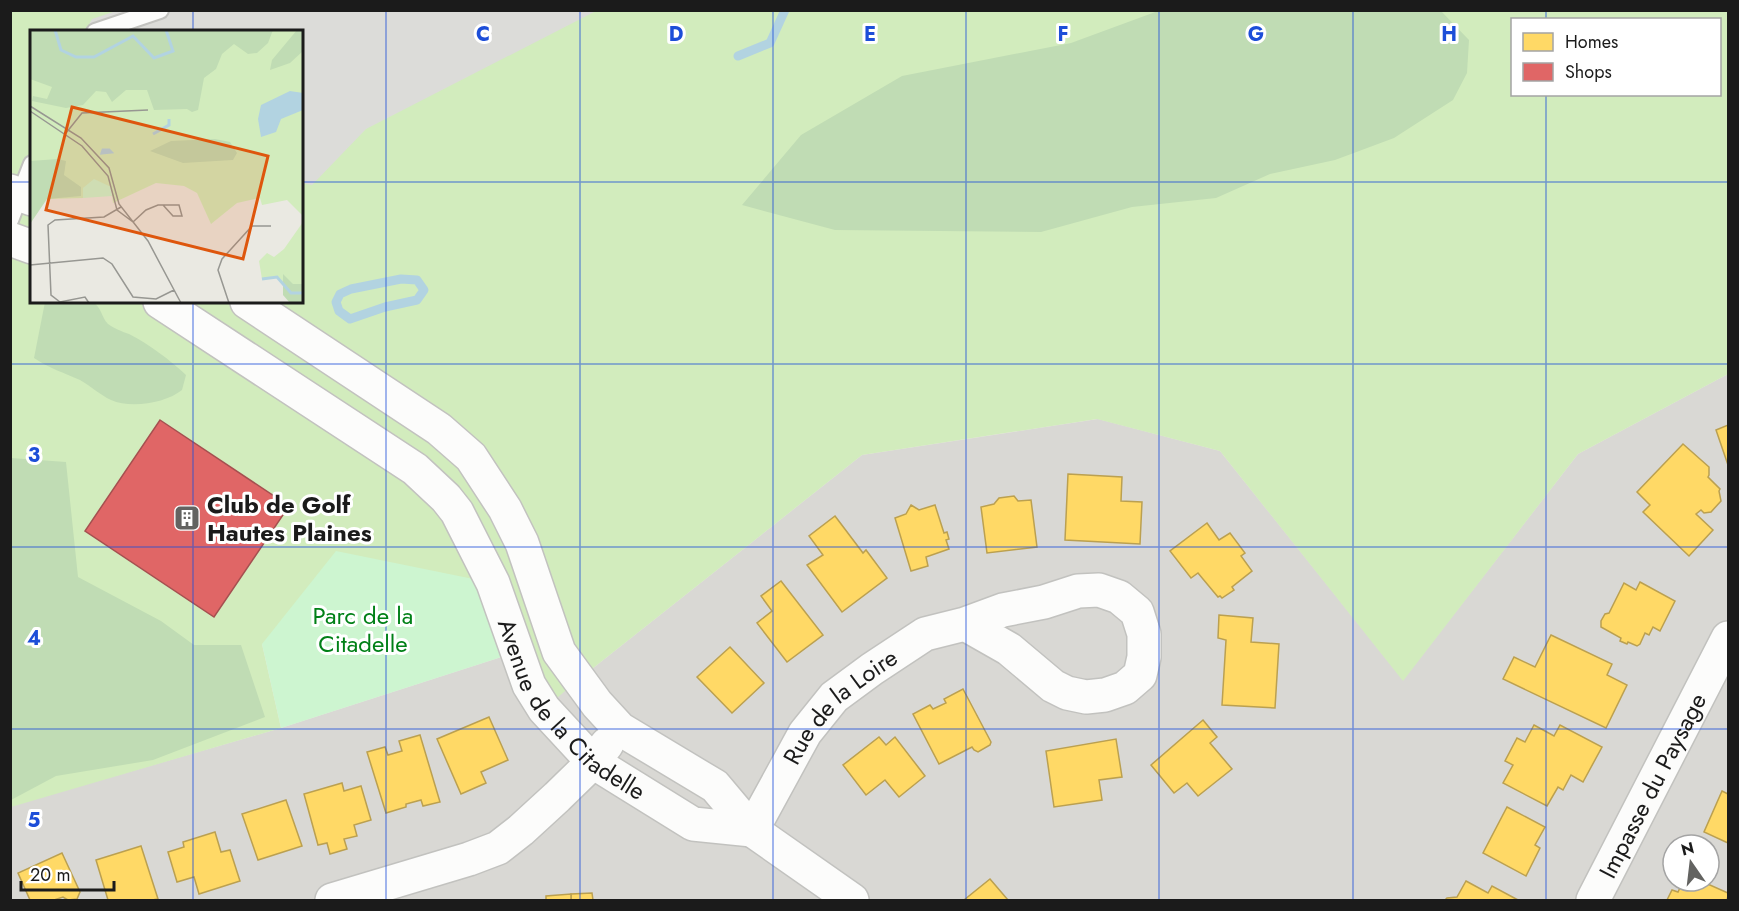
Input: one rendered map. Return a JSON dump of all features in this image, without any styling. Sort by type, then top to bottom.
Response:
[{"type":"street","points":[[10,239],[30,246]]},
{"type":"street","name":"Avenue de la Citadelle","points":[[162,303],[415,469],[446,498],[457,512],[492,584],[529,685],[544,710],[593,762],[693,824],[752,830]]},
{"type":"street","name":"Avenue de la Citadelle","points":[[249,303],[439,429],[471,457],[505,509],[522,543],[560,652],[597,704],[620,729],[715,786],[752,830],[852,900]]},
{"type":"street","points":[[274,376],[301,337]]},
{"type":"street","points":[[457,512],[491,487]]},
{"type":"street","name":"Rue de la Loire","points":[[752,830],[805,734],[834,697],[926,634],[965,624],[1003,610],[1044,602],[1078,591],[1099,590],[1119,597],[1137,612],[1144,634],[1144,657],[1140,675],[1125,688],[1105,695],[1086,697],[1067,693],[1053,686],[1009,649],[965,624]]},
{"type":"street","name":"Impasse du Paysage","points":[[1593,900],[1728,638]]},
{"type":"street","points":[[332,900],[469,859],[498,848],[521,830],[593,762],[620,729]]},
{"type":"lane","points":[[101,30],[160,10]]},
{"type":"lane","points":[[18,201],[30,169]]},
{"type":"shaded area","points":[[119,10],[596,11],[366,129],[312,185],[303,183],[303,30],[86,30],[92,19]]},
{"type":"shaded area","points":[[1728,374],[1728,900],[11,900],[11,806],[281,728],[517,652],[578,680],[862,455],[1098,419],[1220,451],[1403,680],[1578,454]]},
{"type":"green space","name":"Club de Golf Hautes Plaines","points":[[11,11],[1728,11],[1728,374],[1578,454],[1403,681],[1220,451],[1097,419],[862,455],[544,709],[492,583],[262,644],[281,728],[11,807]]},
{"type":"green space","points":[[1158,11],[1441,11],[1469,40],[1467,73],[1453,100],[1394,138],[1335,160],[1270,174],[1216,198],[1132,207],[1041,232],[835,230],[742,205],[801,135],[902,76],[1071,43]]},
{"type":"green space","points":[[45,303],[94,303],[100,309],[108,324],[152,347],[186,375],[182,390],[175,395],[148,403],[119,403],[80,380],[34,358]]},
{"type":"green space","points":[[11,458],[66,462],[78,577],[161,621],[194,645],[241,645],[265,717],[153,760],[56,776],[11,800]]},
{"type":"green space","name":"Parc de la Citadelle","points":[[336,551],[493,583],[517,652],[281,728],[262,644]]},
{"type":"building: Homes","points":[[1728,425],[1728,465],[1716,430]]},
{"type":"building: Homes","points":[[1683,444],[1709,467],[1708,477],[1720,489],[1721,501],[1711,512],[1704,513],[1701,510],[1696,514],[1713,530],[1689,556],[1643,512],[1650,505],[1637,492]]},
{"type":"building: Homes","points":[[1068,474],[1122,477],[1121,501],[1142,502],[1140,544],[1065,540]]},
{"type":"building: Homes","points":[[1014,496],[1018,501],[1031,500],[1037,547],[987,553],[981,507],[994,504],[999,498]]},
{"type":"building: Homes","points":[[911,505],[919,510],[935,505],[944,533],[947,532],[949,539],[946,540],[949,549],[926,557],[928,566],[911,571],[895,518],[906,514]]},
{"type":"building: Homes","points":[[835,516],[863,553],[866,550],[887,578],[842,612],[807,565],[823,555],[809,536]]},
{"type":"building: Homes","points":[[1207,523],[1219,540],[1230,533],[1245,553],[1241,556],[1252,571],[1232,587],[1234,590],[1222,598],[1218,597],[1198,573],[1191,578],[1170,551]]},
{"type":"building: Homes","points":[[781,581],[823,635],[787,662],[757,623],[772,611],[761,596]]},
{"type":"building: Homes","points":[[1640,582],[1675,601],[1660,631],[1653,627],[1649,635],[1645,633],[1637,646],[1620,641],[1621,638],[1601,627],[1601,621],[1605,614],[1609,613],[1624,583],[1636,590]]},
{"type":"building: Homes","points":[[1219,615],[1253,618],[1251,642],[1279,644],[1275,708],[1222,705],[1226,640],[1218,638]]},
{"type":"building: Homes","points":[[1551,635],[1612,664],[1607,675],[1627,685],[1606,728],[1503,679],[1514,657],[1535,667]]},
{"type":"building: Homes","points":[[730,647],[764,683],[732,713],[697,677]]},
{"type":"building: Homes","points":[[963,689],[991,742],[978,752],[972,747],[939,764],[913,714],[930,705],[933,709],[946,703],[944,699]]},
{"type":"building: Homes","points":[[489,717],[508,760],[481,772],[486,783],[461,794],[437,739]]},
{"type":"building: Homes","points":[[1203,720],[1217,737],[1210,743],[1232,769],[1198,796],[1187,783],[1174,793],[1151,765]]},
{"type":"building: Homes","points":[[1534,725],[1554,736],[1560,725],[1602,747],[1583,782],[1571,775],[1563,790],[1558,787],[1547,806],[1503,783],[1513,765],[1505,761],[1517,738],[1525,742]]},
{"type":"building: Homes","points":[[420,735],[440,802],[423,806],[421,800],[386,813],[367,752],[385,747],[388,755],[402,751],[399,741]]},
{"type":"building: Homes","points":[[879,737],[886,745],[895,737],[925,776],[899,797],[885,780],[866,795],[843,765]]},
{"type":"building: Homes","points":[[1116,739],[1122,777],[1099,780],[1102,800],[1054,807],[1046,751]]},
{"type":"building: Homes","points":[[342,783],[344,791],[361,786],[371,820],[354,825],[357,836],[344,839],[347,849],[330,854],[327,843],[318,845],[304,794]]},
{"type":"building: Homes","points":[[1722,791],[1728,794],[1728,843],[1721,840],[1721,833],[1704,832]]},
{"type":"building: Homes","points":[[286,800],[302,846],[258,860],[242,814]]},
{"type":"building: Homes","points":[[1507,807],[1545,827],[1535,845],[1540,848],[1526,876],[1483,853]]},
{"type":"building: Homes","points":[[215,832],[221,852],[230,850],[240,881],[199,894],[194,877],[177,882],[168,852],[184,847],[183,842]]},
{"type":"building: Homes","points":[[141,846],[158,899],[108,900],[96,860]]},
{"type":"building: Homes","points":[[62,853],[80,892],[77,899],[68,900],[63,897],[54,900],[30,900],[18,873]]},
{"type":"building: Homes","points":[[990,879],[1008,900],[964,900]]},
{"type":"building: Homes","points":[[1466,881],[1488,893],[1492,886],[1518,900],[1445,900],[1457,897]]},
{"type":"building: Homes","points":[[1721,890],[1728,893],[1727,900],[1667,900],[1670,893],[1721,893]]},
{"type":"building: Homes","points":[[592,893],[593,900],[571,900],[571,894]]},
{"type":"building: Homes","points":[[571,894],[571,900],[546,900],[546,896]]},
{"type":"building: Shops","name":"Club de Golf Hautes Plaines","points":[[160,420],[289,506],[214,617],[85,531]]},
{"type":"waterway","points":[[738,56],[770,43],[785,10]]},
{"type":"waterway","points":[[401,279],[417,280],[424,290],[417,300],[385,307],[350,319],[339,311],[336,302],[340,294],[351,289],[401,279]]},
{"type":"place","name":"Club de Golf Hautes Plaines","points":[[187,518]]}]
